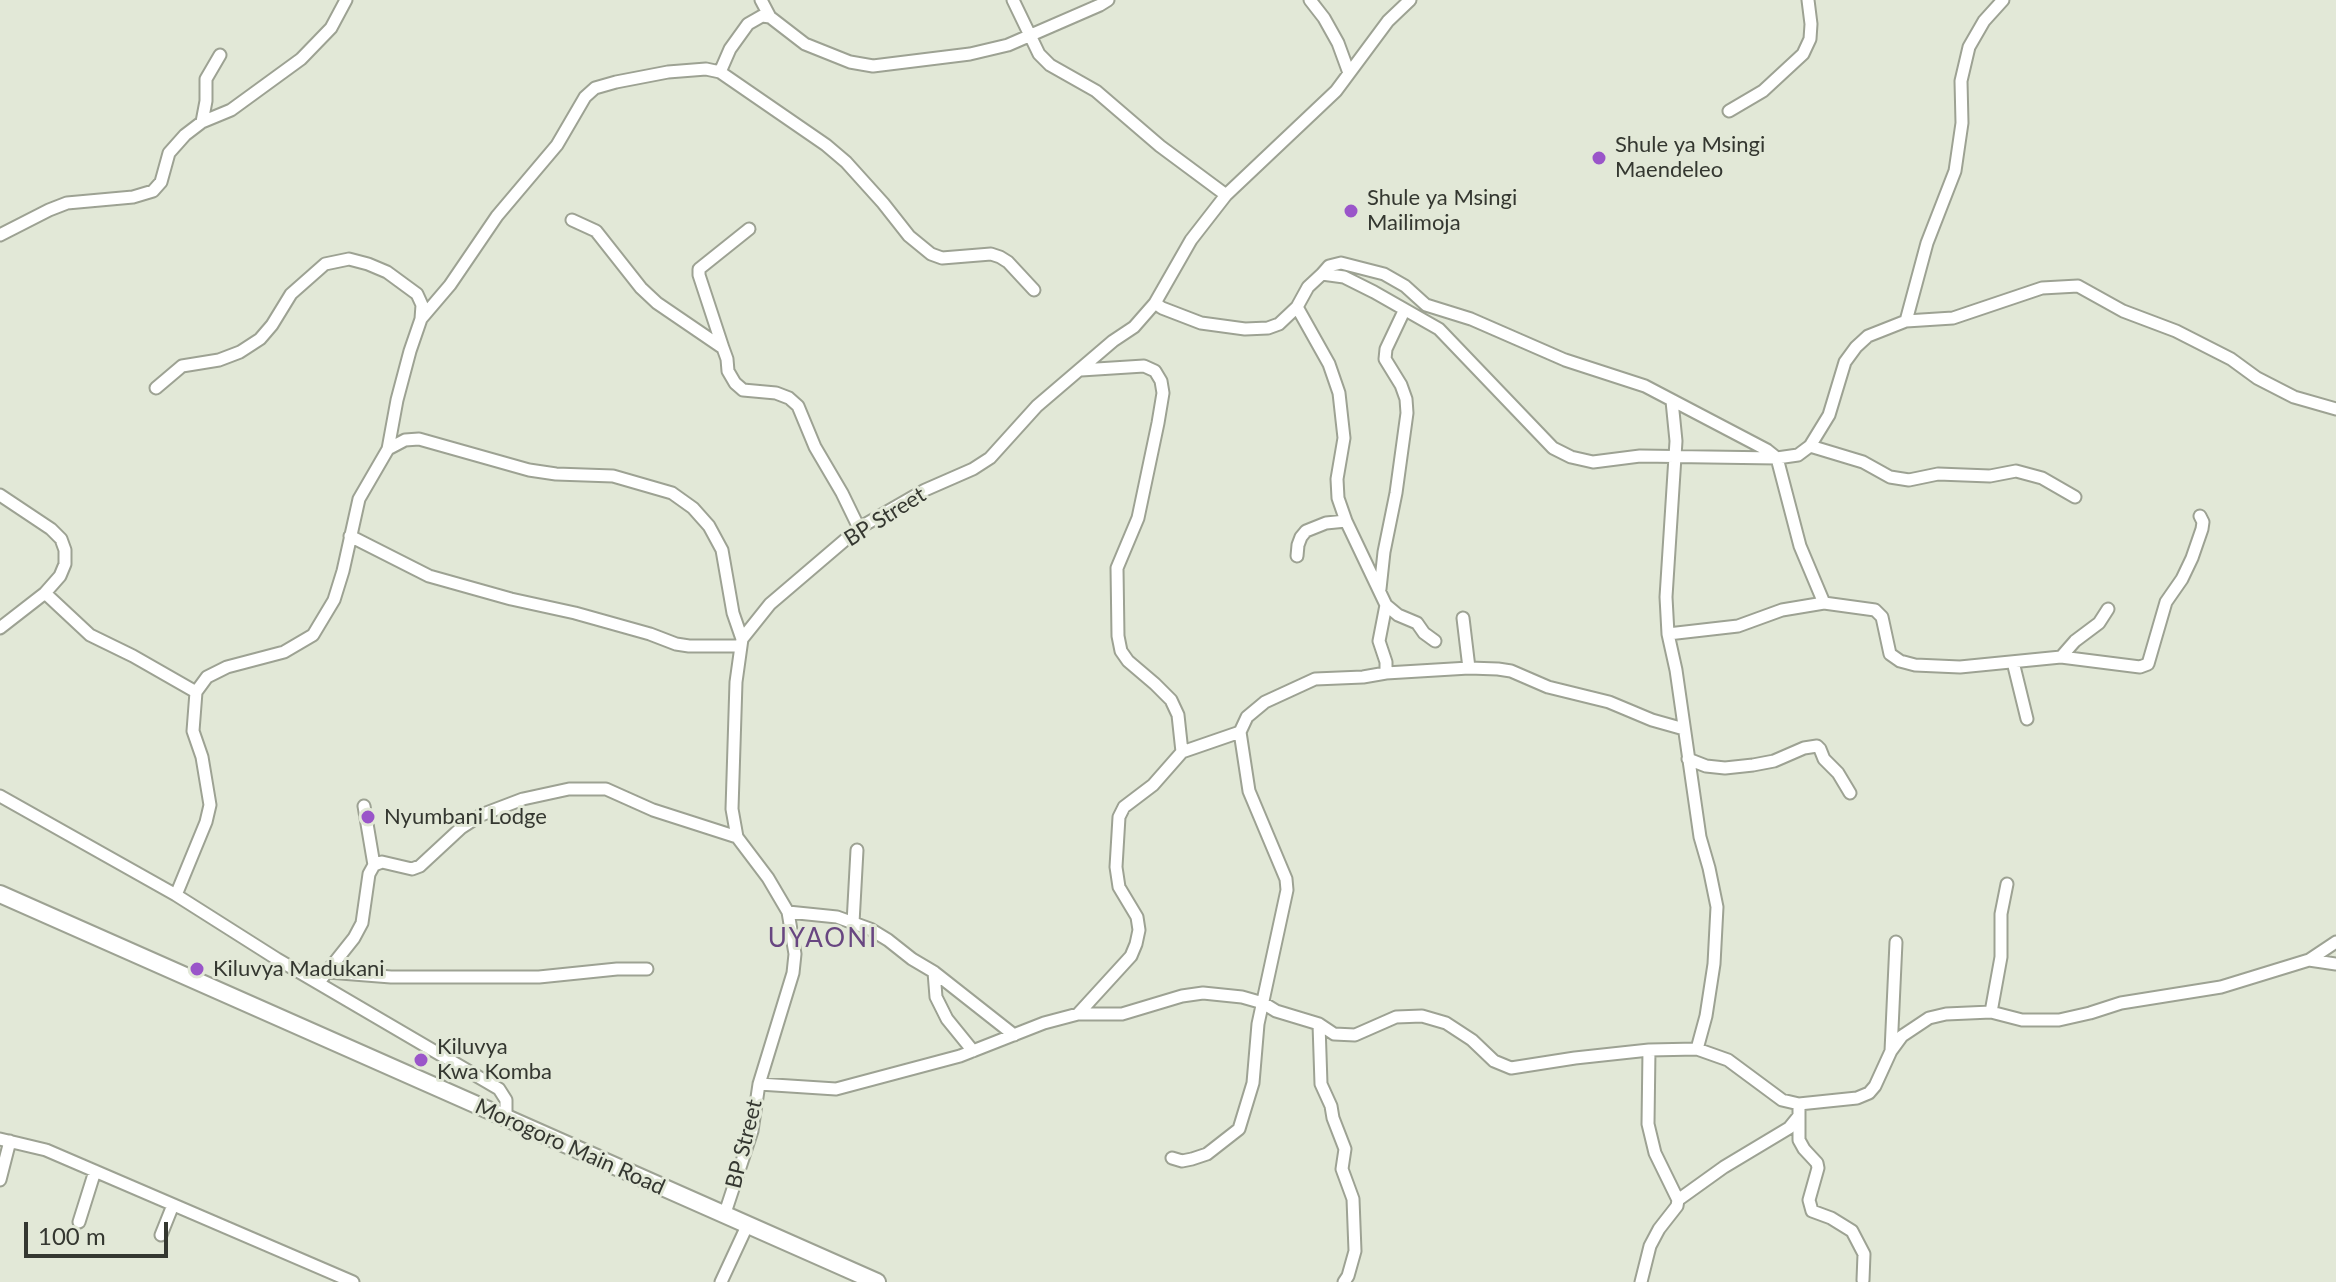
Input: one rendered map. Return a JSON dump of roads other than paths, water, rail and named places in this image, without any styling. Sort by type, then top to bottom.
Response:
[{"type":"highway","name":"Morogoro Main Road","points":[[0,894],[877,1282]]},
{"type":"street","points":[[0,235],[67,203],[133,197],[153,191],[161,182],[169,153],[185,135],[202,122],[231,110],[301,59],[331,28],[346,0]]},
{"type":"street","points":[[1013,0],[1029,37],[1050,65],[1096,91],[1160,146],[1226,195]]},
{"type":"street","points":[[720,72],[730,49],[748,24],[762,16],[767,6],[805,44],[850,62],[873,66],[970,54],[1008,45],[1108,0]]},
{"type":"street","points":[[1310,0],[1338,43],[1349,73]]},
{"type":"street","name":"BP Street","points":[[742,642],[770,604],[859,528],[925,490],[990,458],[1037,406],[1113,341],[1134,327],[1155,303],[1191,240],[1226,195],[1318,109],[1388,21],[1410,0]]},
{"type":"street","points":[[1729,111],[1770,86],[1803,54],[1810,39],[1808,0]]},
{"type":"street","points":[[1906,321],[1927,243],[1960,150],[1961,81],[1969,47],[1984,21],[2003,0]]},
{"type":"street","points":[[202,122],[206,79],[220,55]]},
{"type":"street","points":[[421,319],[450,285],[497,216],[557,145],[585,97],[595,88],[668,72],[706,69],[720,72],[826,145],[846,162],[909,236],[931,254],[942,258],[991,254],[1000,257],[1034,290]]},
{"type":"street","points":[[572,220],[596,231],[641,288],[657,303],[723,348]]},
{"type":"street","points":[[749,229],[699,269],[728,371],[743,390],[776,393],[798,406],[815,447],[859,528]]},
{"type":"street","points":[[156,388],[182,366],[219,360],[240,352],[260,339],[291,294],[325,264],[349,259],[387,272],[417,294],[422,305],[421,319],[397,400],[388,449],[359,499],[334,600],[313,635],[298,646],[227,667],[207,677],[196,692],[193,731],[202,757],[210,805],[176,895]]},
{"type":"street","points":[[1155,303],[1201,323],[1245,329],[1268,328],[1279,324],[1297,307],[1308,287],[1329,266],[1341,263],[1384,274],[1405,286],[1426,305],[1471,319],[1565,360],[1645,386],[1777,458],[1800,546],[1824,603]]},
{"type":"street","points":[[1322,274],[1344,277],[1439,329],[1553,448],[1571,457],[1593,462],[1640,456],[1777,458],[1798,455],[1810,446],[1829,415],[1845,362],[1868,336],[1906,321],[1953,318],[2042,288],[2078,286],[2123,311],[2176,331],[2231,359],[2257,378],[2294,397],[2336,409]]},
{"type":"street","points":[[1297,307],[1329,364],[1339,393],[1344,438],[1337,479],[1338,498],[1346,521],[1386,605],[1398,615],[1417,623],[1435,641]]},
{"type":"street","points":[[1380,590],[1407,413],[1401,385],[1385,359],[1386,349],[1404,311]]},
{"type":"street","points":[[1081,370],[1144,366],[1155,371],[1161,381],[1163,393],[1158,423],[1138,518],[1117,568],[1118,636],[1121,651],[1128,661],[1171,700],[1178,715],[1182,752]]},
{"type":"street","points":[[1672,401],[1675,456],[1666,597],[1668,634],[1700,837],[1717,907],[1717,945],[1706,1016],[1697,1049]]},
{"type":"street","points":[[374,865],[382,862],[412,869],[420,866],[461,828],[481,815],[523,799],[569,789],[606,789],[653,810],[737,837],[732,809],[736,682],[742,642],[733,613],[722,550],[709,526],[693,508],[672,493],[613,476],[529,470],[419,439],[405,440],[388,449]]},
{"type":"street","points":[[1810,446],[1863,462],[1890,477],[1909,480],[1938,474],[1990,476],[2016,471],[2042,478],[2075,497]]},
{"type":"street","points":[[0,495],[51,529],[61,539],[65,550],[65,564],[60,576],[45,593],[0,628]]},
{"type":"street","points":[[1668,634],[1738,626],[1782,610],[1824,603],[1875,610],[1882,617],[1890,654],[1915,665],[1960,667],[2061,657],[2129,666],[2148,664],[2166,602],[2192,558],[2202,529],[2200,516]]},
{"type":"street","points":[[1297,556],[1298,545],[1306,531],[1326,523],[1346,521]]},
{"type":"street","points":[[350,536],[429,576],[575,613],[676,644],[742,642]]},
{"type":"street","points":[[45,593],[90,635],[196,692]]},
{"type":"street","points":[[1386,605],[1379,641],[1386,673]]},
{"type":"street","points":[[2061,657],[2075,641],[2099,623],[2108,609]]},
{"type":"street","points":[[1463,618],[1469,668]]},
{"type":"street","points":[[2013,662],[2027,719]]},
{"type":"street","points":[[1172,1158],[1182,1161],[1207,1154],[1239,1129],[1253,1083],[1258,1024],[1287,890],[1286,879],[1249,791],[1240,732],[1247,717],[1265,702],[1315,679],[1469,668],[1511,671],[1548,687],[1609,702],[1684,729]]},
{"type":"street","points":[[1078,1014],[1131,956],[1136,944],[1139,930],[1137,917],[1119,887],[1116,867],[1119,817],[1124,807],[1153,785],[1182,752],[1240,732]]},
{"type":"street","points":[[1688,759],[1706,766],[1725,768],[1774,761],[1817,746],[1850,793]]},
{"type":"street","points":[[0,796],[176,895],[277,959],[323,977],[499,1089],[506,1100],[506,1118]]},
{"type":"street","points":[[323,977],[362,923],[369,874],[374,865],[364,806]]},
{"type":"street","name":"BP Street","points":[[724,1216],[752,1131],[759,1084],[793,973],[795,954],[788,912],[768,878],[737,837]]},
{"type":"street","points":[[853,923],[857,850]]},
{"type":"street","points":[[1991,1012],[2001,957],[2001,914],[2007,884]]},
{"type":"street","points":[[788,912],[837,917],[870,929],[934,972],[1014,1035]]},
{"type":"street","points":[[1891,1051],[1896,942]]},
{"type":"street","points":[[759,1084],[836,1089],[973,1051],[1078,1014],[1122,1014],[1203,993],[1242,997],[1263,1003],[1276,1011],[1319,1024],[1334,1034],[1355,1035],[1396,1017],[1422,1016],[1446,1023],[1472,1040],[1494,1061],[1511,1068],[1649,1050],[1697,1049],[1728,1060],[1782,1100],[1799,1104],[1857,1098],[1869,1093],[1902,1036],[1929,1018],[1991,1012],[2022,1020],[2059,1020],[2121,1003],[2221,987],[2309,960],[2336,942]]},
{"type":"street","points":[[2309,960],[2336,964]]},
{"type":"street","points":[[323,977],[539,977],[647,969]]},
{"type":"street","points":[[934,972],[936,997],[947,1019],[973,1051]]},
{"type":"street","points":[[1319,1024],[1321,1084],[1345,1149],[1342,1169],[1353,1199],[1355,1251],[1344,1282]]},
{"type":"street","points":[[1641,1282],[1650,1246],[1678,1200],[1655,1153],[1648,1124],[1649,1050]]},
{"type":"street","points":[[1799,1104],[1799,1140],[1818,1168],[1809,1200],[1812,1211],[1852,1231],[1864,1254],[1863,1280]]},
{"type":"street","points":[[1678,1200],[1724,1167],[1789,1128],[1798,1117]]},
{"type":"street","points":[[0,1180],[5,1140],[46,1150],[353,1282]]},
{"type":"street","points":[[79,1222],[95,1171]]},
{"type":"street","points":[[161,1235],[173,1205]]},
{"type":"street","points":[[721,1282],[747,1226]]},
{"type":"place","name":"Shule ya Msingi Maendeleo","points":[[1599,158]]},
{"type":"place","name":"Shule ya Msingi Mailimoja","points":[[1351,211]]},
{"type":"place","name":"Nyumbani Lodge","points":[[368,817]]},
{"type":"place","name":"Kiluvya Madukani","points":[[197,969]]},
{"type":"place","name":"Kiluvya Kwa Komba","points":[[421,1060]]},
{"type":"district","name":"UYAONI","points":[[823,939]]}]
